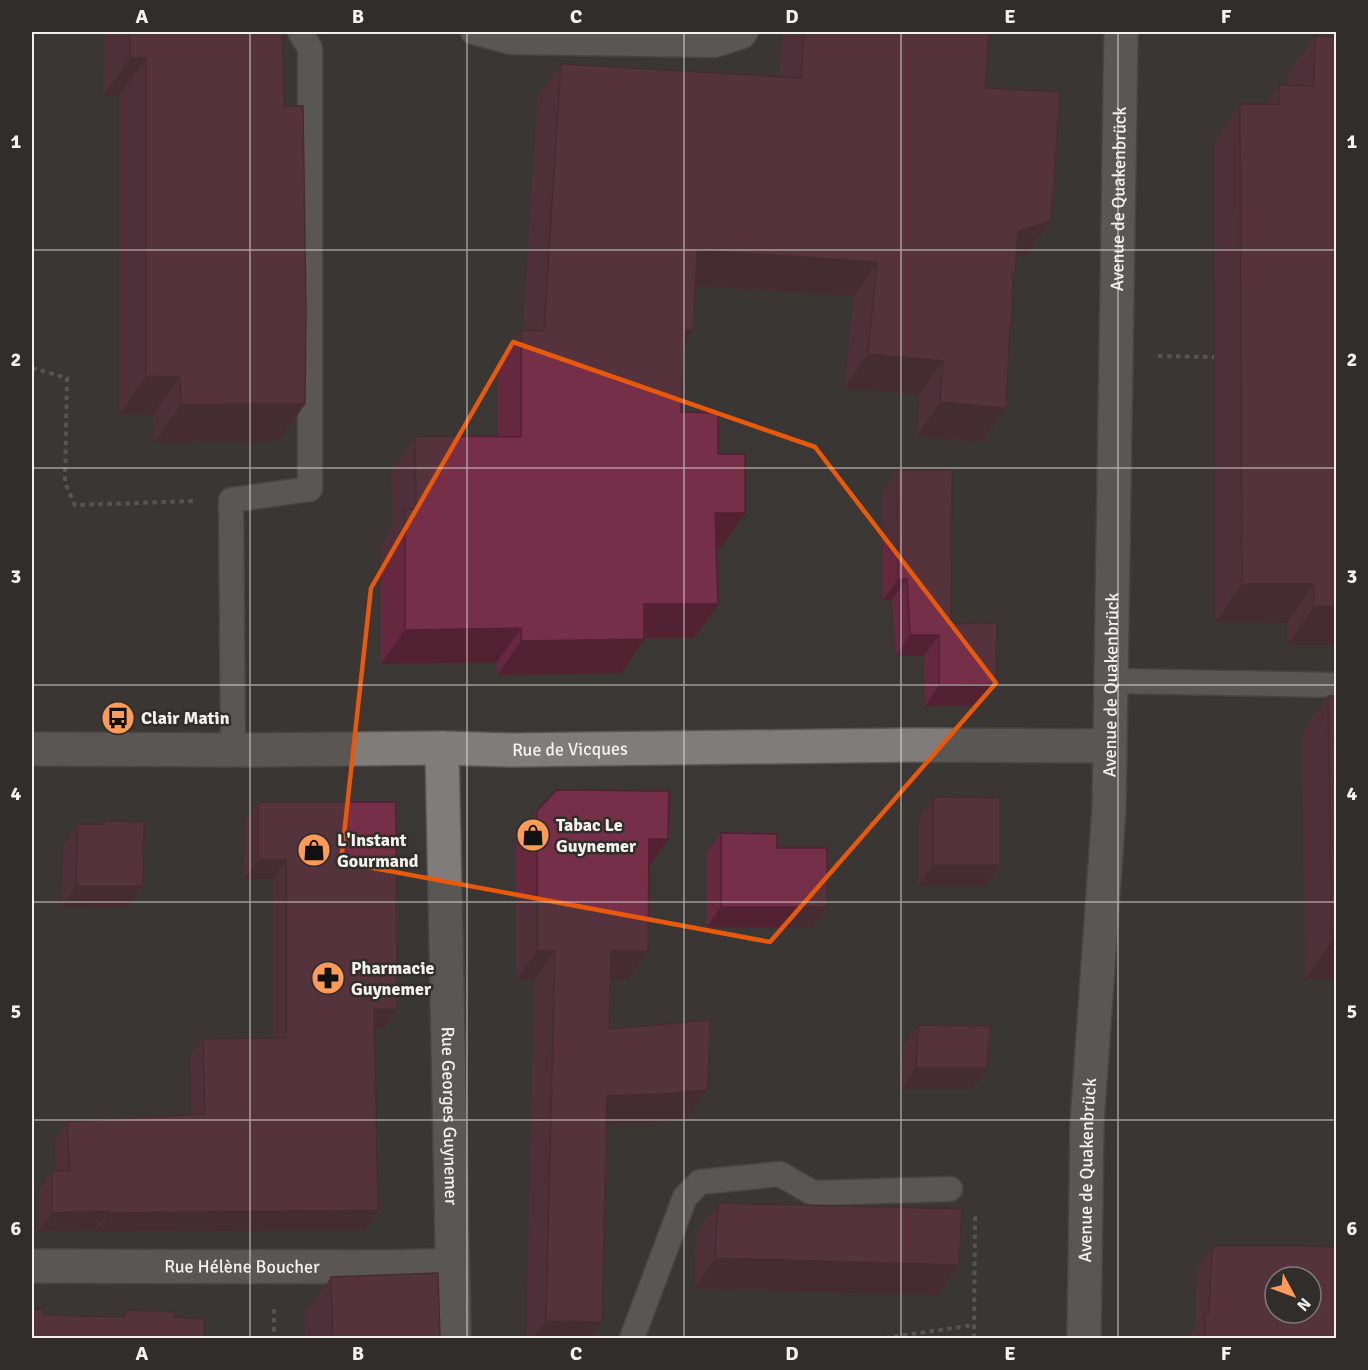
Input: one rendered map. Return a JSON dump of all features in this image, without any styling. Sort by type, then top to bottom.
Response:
[{"type":"street","name":"Avenue de Quakenbrück","points":[[1084,1338],[1087,1123],[1109,809],[1121,32]]},
{"type":"street","name":"Rue de Vicques","points":[[32,749],[442,748],[535,750],[913,745],[1109,746]]},
{"type":"street","name":"Rue Georges Guynemer","points":[[442,748],[454,1338]]},
{"type":"street","name":"Rue Hélène Boucher","points":[[32,1266],[390,1267],[452,1265]]},
{"type":"lane","points":[[233,750],[231,500],[310,489],[310,48],[300,32]]},
{"type":"lane","points":[[473,32],[510,42],[715,45],[743,36],[746,32]]},
{"type":"lane","points":[[1112,681],[1336,685]]},
{"type":"lane","points":[[632,1338],[685,1197],[700,1182],[780,1174],[813,1193],[950,1189]]},
{"type":"path","points":[[1116,355],[1214,357]]},
{"type":"path","points":[[32,368],[67,378],[65,483],[75,505],[231,500]]},
{"type":"path","points":[[950,1189],[975,1205],[974,1338]]},
{"type":"path","points":[[885,1338],[974,1324]]},
{"type":"highlighted area","points":[[513,342],[815,447],[996,683],[770,942],[341,862],[371,588]]},
{"type":"building","points":[[130,32],[282,32],[284,106],[303,106],[305,404],[181,405],[180,377],[146,376],[146,58],[130,58]]},
{"type":"building","points":[[804,32],[989,32],[985,88],[1060,92],[1051,221],[1018,231],[1015,273],[1013,273],[1006,408],[940,402],[943,361],[868,354],[877,262],[697,250],[693,330],[685,330],[681,412],[718,413],[718,454],[745,454],[745,513],[715,513],[718,604],[644,604],[644,639],[521,641],[521,628],[405,630],[405,510],[416,509],[415,437],[521,437],[521,330],[544,331],[561,64],[801,78]]},
{"type":"building","points":[[1315,36],[1336,37],[1336,607],[1314,606],[1314,584],[1242,584],[1240,104],[1279,104],[1279,85],[1314,86]]},
{"type":"building","points":[[897,470],[952,470],[951,624],[997,623],[996,684],[939,685],[939,635],[910,635],[907,579],[898,579]]},
{"type":"building","points":[[1328,696],[1336,696],[1336,941],[1332,941]]},
{"type":"building","points":[[557,790],[669,791],[668,839],[649,839],[648,951],[611,951],[609,1029],[710,1020],[708,1090],[607,1096],[602,1322],[546,1321],[555,951],[537,951],[537,811]]},
{"type":"building","points":[[933,797],[1000,798],[1000,865],[933,865]]},
{"type":"building","points":[[258,802],[396,802],[397,1009],[374,1009],[378,1210],[52,1213],[52,1171],[70,1171],[67,1122],[205,1114],[203,1039],[286,1038],[286,860],[258,860]]},
{"type":"building","points":[[104,821],[144,822],[143,886],[76,886],[78,824],[104,824]]},
{"type":"building","points":[[721,833],[777,834],[777,848],[827,848],[827,907],[721,907]]},
{"type":"building","points":[[918,1025],[990,1026],[987,1068],[916,1068]]},
{"type":"building","points":[[718,1203],[962,1209],[959,1265],[715,1258]]},
{"type":"building","points":[[1212,1246],[1336,1247],[1336,1338],[1205,1338],[1205,1313],[1209,1313]]},
{"type":"building","points":[[438,1273],[440,1338],[333,1338],[331,1277]]},
{"type":"building","points":[[32,1309],[43,1309],[44,1315],[125,1317],[126,1310],[175,1312],[174,1317],[204,1319],[204,1338],[32,1338]]},
{"type":"place","name":"Clair Matin","points":[[118,718]]},
{"type":"place","name":"Tabac Le Guynemer","points":[[533,835]]},
{"type":"place","name":"L'Instant Gourmand","points":[[314,850]]},
{"type":"place","name":"Pharmacie Guynemer","points":[[328,978]]}]
